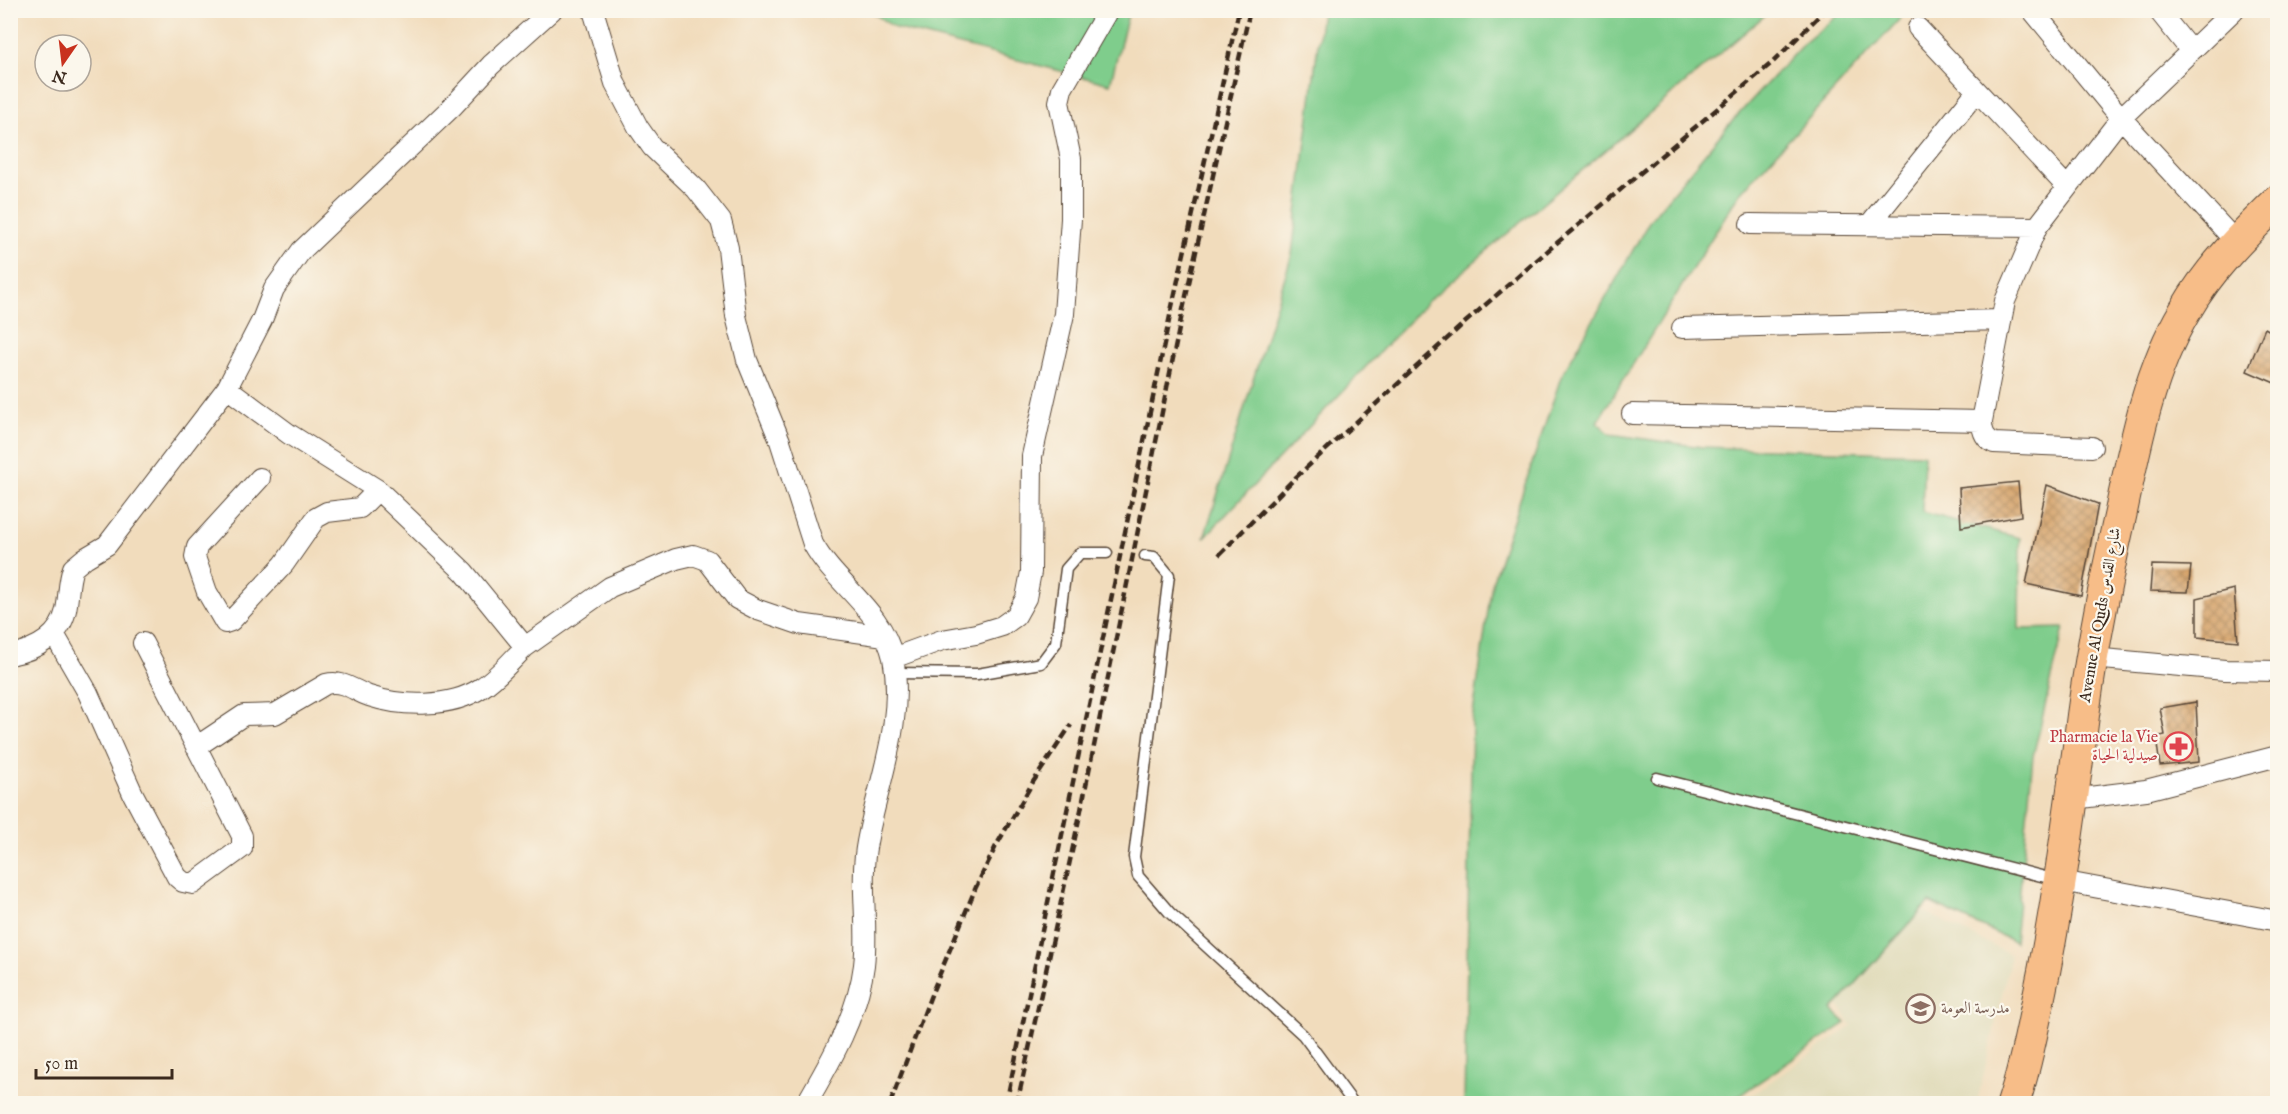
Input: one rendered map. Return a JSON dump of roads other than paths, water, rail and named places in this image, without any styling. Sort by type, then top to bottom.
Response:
[{"type":"main road","name":"Avenue Al Quds شارع القدس","points":[[2013,1104],[2030,1046],[2061,881],[2092,658],[2128,479],[2152,387],[2184,312],[2212,270],[2277,201]]},
{"type":"street","points":[[10,655],[26,652],[54,634],[63,621],[67,608],[73,568],[107,545],[227,388],[262,321],[274,289],[301,251],[446,113],[491,65],[552,10]]},
{"type":"street","points":[[593,10],[615,83],[638,127],[652,147],[696,189],[722,221],[728,248],[736,316],[747,360],[780,441],[813,544],[819,555],[852,591],[885,636],[894,666],[895,700],[891,741],[863,867],[864,946],[860,984],[840,1041],[806,1104]]},
{"type":"street","points":[[894,666],[942,640],[976,634],[1002,626],[1016,616],[1026,598],[1032,572],[1032,456],[1064,314],[1071,219],[1071,159],[1059,102],[1062,88],[1108,10]]},
{"type":"street","points":[[2032,10],[2121,118],[2236,242]]},
{"type":"street","points":[[2158,10],[2190,50]]},
{"type":"street","points":[[2092,447],[1994,443],[1989,441],[1983,432],[1982,421],[2005,301],[2037,227],[2121,118],[2234,10]]},
{"type":"street","points":[[1918,28],[2067,187]]},
{"type":"street","points":[[1869,225],[1977,91]]},
{"type":"street","points":[[1750,224],[2037,227]]},
{"type":"street","points":[[1682,328],[2001,320]]},
{"type":"street","points":[[227,388],[289,434],[378,490],[464,572],[525,647]]},
{"type":"street","points":[[1632,414],[1982,421]]},
{"type":"street","points":[[260,478],[195,552],[207,592],[225,623],[231,621],[284,564],[316,518],[327,512],[360,508],[378,490]]},
{"type":"street","points":[[196,747],[244,715],[275,714],[333,682],[391,702],[422,703],[459,699],[480,690],[525,647],[610,587],[676,559],[693,555],[707,560],[737,599],[758,610],[799,624],[885,636]]},
{"type":"street","points":[[54,634],[88,693],[133,794],[177,877],[183,882],[193,884],[243,848],[244,843],[143,643]]},
{"type":"street","points":[[2092,658],[2224,670],[2277,671]]},
{"type":"street","points":[[2073,799],[2146,790],[2277,756]]},
{"type":"street","points":[[2061,881],[2277,921]]},
{"type":"lane","points":[[894,666],[977,674],[1041,663],[1056,643],[1066,569],[1080,553],[1107,553]]},
{"type":"lane","points":[[1145,556],[1154,557],[1169,575],[1134,858],[1138,876],[1170,913],[1303,1035],[1354,1104]]},
{"type":"lane","points":[[1657,778],[2061,881]]},
{"type":"railway","points":[[1006,1104],[1171,311],[1239,10]]},
{"type":"railway","points":[[1017,1104],[1081,810],[1182,314],[1250,10]]},
{"type":"railway","points":[[1219,555],[1294,479],[1461,326],[1773,62],[1825,10]]},
{"type":"railway","points":[[890,1104],[931,995],[976,887],[996,846],[1033,782],[1071,725]]},
{"type":"place","name":"Pharmacie la Vie صيدلية الحياة","points":[[2179,747]]},
{"type":"place","name":"مدرسة العومة","points":[[1920,1009]]}]
